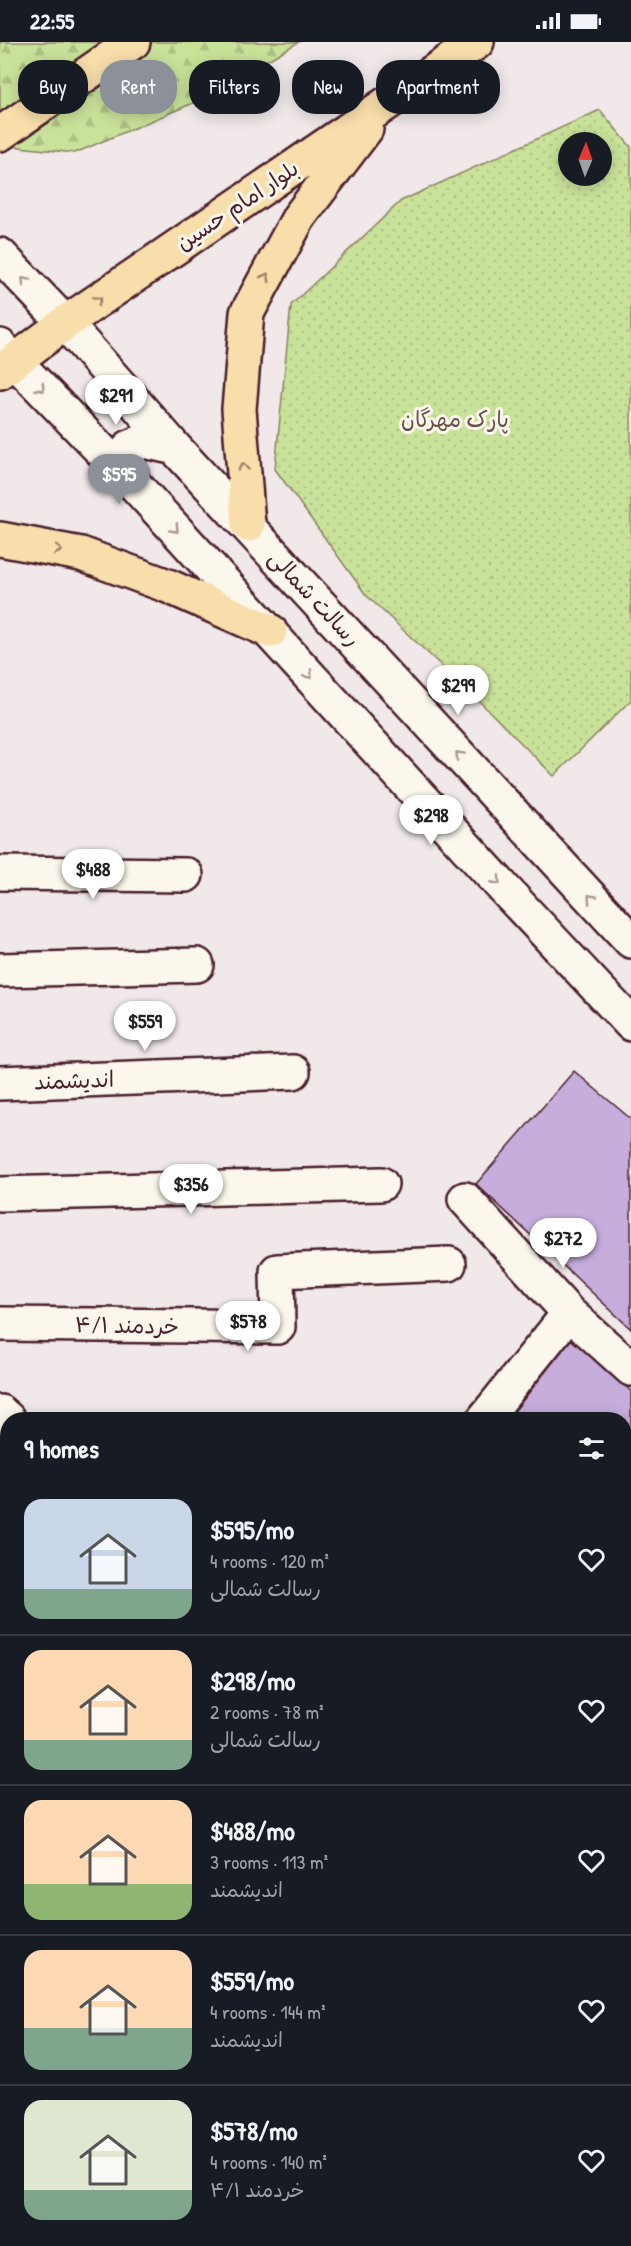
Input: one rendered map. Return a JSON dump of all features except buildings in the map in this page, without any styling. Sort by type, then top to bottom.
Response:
[{"type":"main road","points":[[0,134],[133,42]]},
{"type":"main road","name":"بلوار امام حسین","points":[[451,60],[477,42]]},
{"type":"main road","name":"بلوار امام حسین","points":[[5,360],[65,323],[376,111]]},
{"type":"main road","points":[[248,525],[239,409],[247,313],[299,217],[377,114]]},
{"type":"main road","points":[[0,539],[81,554],[168,586],[270,631]]},
{"type":"street","name":"رسالت شمالی","points":[[0,255],[65,323],[175,448],[631,941]]},
{"type":"street","points":[[5,360],[133,483],[631,1024]]},
{"type":"street","points":[[133,483],[127,460],[130,447],[144,441],[175,448]]},
{"type":"street","points":[[0,873],[186,875]]},
{"type":"street","points":[[0,970],[197,965]]},
{"type":"street","name":"اندیشمند","points":[[0,1083],[293,1072]]},
{"type":"street","points":[[0,1194],[381,1184]]},
{"type":"street","points":[[465,1199],[569,1313],[631,1369]]},
{"type":"street","name":"خردمند ۴/۱","points":[[0,1324],[278,1327],[277,1271],[449,1264]]},
{"type":"street","points":[[490,1412],[569,1313]]},
{"type":"green space","points":[[0,42],[299,42],[268,60],[189,60],[189,105],[177,110],[177,60],[100,60],[100,114],[167,114],[75,153],[0,145]]},
{"type":"green space","name":"پارک مهرگان","points":[[600,110],[631,147],[631,700],[554,776],[481,703],[366,595],[275,469],[291,305],[401,201]]}]
